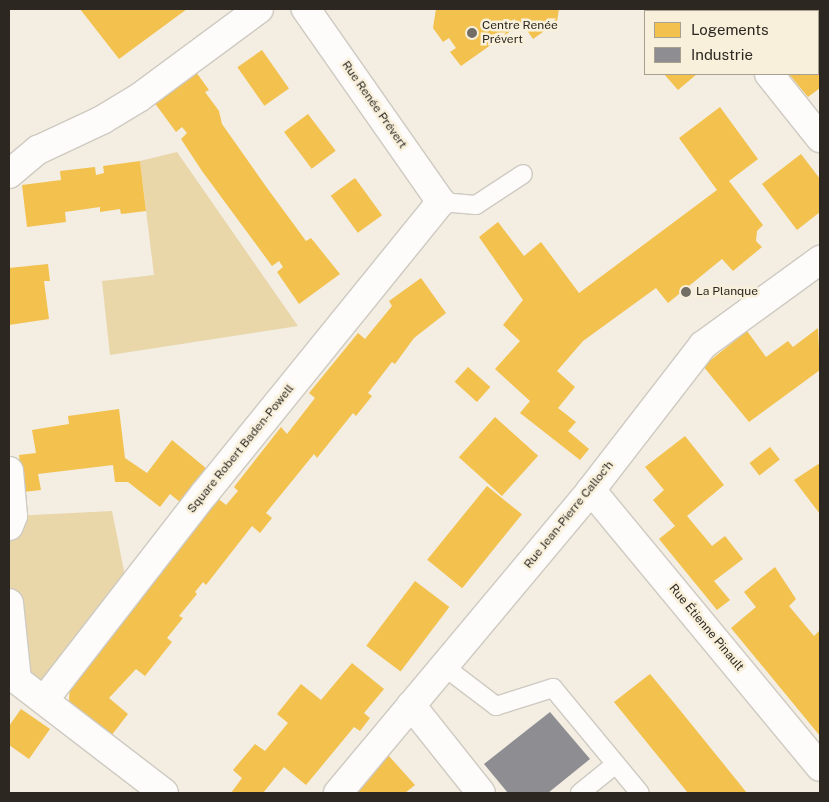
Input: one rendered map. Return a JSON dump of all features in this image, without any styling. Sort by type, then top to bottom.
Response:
[{"type":"street","points":[[9,174],[38,150],[102,120],[140,97],[259,9]]},
{"type":"street","name":"Rue Renée Prévert","points":[[306,9],[441,202]]},
{"type":"street","points":[[770,75],[820,138]]},
{"type":"street","name":"Square Robert Baden-Powell","points":[[45,699],[199,501],[441,202]]},
{"type":"street","name":"Rue Jean-Pierre Calloc'h","points":[[338,793],[411,706],[446,668],[591,490],[703,345],[820,260]]},
{"type":"street","points":[[9,471],[13,516],[9,526]]},
{"type":"street","name":"Rue Étienne Pinault","points":[[591,490],[820,767]]},
{"type":"street","points":[[9,602],[17,680],[45,699],[164,793]]},
{"type":"street","points":[[411,706],[481,793]]},
{"type":"lane","points":[[441,202],[476,205],[523,174]]},
{"type":"lane","points":[[446,668],[496,706],[553,688],[640,793]]},
{"type":"lane","points":[[580,793],[616,764]]},
{"type":"shaded area","points":[[177,152],[298,326],[110,355],[102,281],[154,275],[140,161]]},
{"type":"shaded area","points":[[112,511],[128,591],[45,699],[17,680],[9,603],[9,525],[13,516]]},
{"type":"building: Logements","points":[[80,9],[187,9],[119,59]]},
{"type":"building: Logements","name":"Centre Renée Prévert","points":[[436,9],[559,9],[557,22],[533,39],[522,23],[461,66],[450,52],[456,48],[449,38],[443,42],[433,28]]},
{"type":"building: Logements","points":[[772,9],[820,9],[794,10],[770,10]]},
{"type":"building: Logements","points":[[262,50],[289,89],[264,106],[237,67]]},
{"type":"building: Logements","points":[[819,52],[820,88],[808,97],[790,75],[819,75]]},
{"type":"building: Logements","points":[[196,72],[209,90],[205,92],[219,111],[222,124],[267,188],[306,241],[311,238],[340,274],[299,304],[277,272],[283,267],[279,261],[272,266],[202,171],[181,139],[187,133],[182,127],[176,132],[154,102]]},
{"type":"building: Logements","points":[[665,75],[696,75],[678,90]]},
{"type":"building: Logements","points":[[720,107],[758,159],[729,181],[763,225],[757,231],[756,241],[762,247],[733,271],[722,259],[668,303],[656,288],[583,341],[557,371],[575,387],[558,408],[576,422],[568,431],[589,449],[580,460],[520,413],[530,401],[495,369],[520,341],[503,325],[523,300],[479,237],[498,222],[524,256],[541,242],[579,293],[717,190],[679,138]]},
{"type":"building: Logements","points":[[308,114],[336,151],[312,169],[284,132]]},
{"type":"building: Logements","points":[[801,154],[820,179],[820,212],[797,230],[762,184]]},
{"type":"building: Logements","points":[[140,161],[146,211],[121,214],[120,209],[100,212],[100,207],[65,212],[66,222],[27,227],[22,185],[61,180],[60,171],[95,167],[96,175],[104,173],[103,166]]},
{"type":"building: Logements","points":[[355,178],[382,215],[358,233],[331,196]]},
{"type":"building: Logements","points":[[48,264],[50,281],[44,281],[49,319],[9,325],[9,268]]},
{"type":"building: Logements","points":[[421,278],[446,313],[414,338],[395,364],[392,362],[368,393],[372,396],[356,416],[353,413],[317,458],[314,454],[266,513],[272,518],[260,533],[252,526],[206,585],[203,582],[195,592],[197,594],[179,616],[183,618],[167,638],[172,642],[145,676],[136,669],[109,698],[128,714],[111,736],[69,703],[70,681],[120,616],[125,619],[137,605],[132,601],[216,497],[226,505],[238,491],[234,487],[281,427],[287,434],[315,398],[309,393],[358,333],[365,339],[392,306],[389,301]]},
{"type":"building: Logements","points":[[818,328],[820,370],[749,422],[703,366],[747,331],[766,357],[788,341],[793,347]]},
{"type":"building: Logements","points":[[468,367],[490,387],[477,402],[455,382]]},
{"type":"building: Logements","points":[[119,409],[125,458],[147,473],[172,440],[207,469],[180,502],[170,494],[160,507],[128,482],[115,482],[113,465],[38,474],[41,490],[23,492],[19,455],[36,453],[32,430],[69,424],[68,416]]},
{"type":"building: Logements","points":[[495,417],[538,456],[502,496],[459,457]]},
{"type":"building: Logements","points":[[685,436],[724,485],[687,516],[712,546],[725,536],[743,559],[714,581],[730,600],[717,610],[659,539],[675,526],[653,500],[664,490],[645,467]]},
{"type":"building: Logements","points":[[770,447],[780,460],[759,476],[750,463]]},
{"type":"building: Logements","points":[[820,463],[820,514],[794,480]]},
{"type":"building: Logements","points":[[487,486],[522,514],[462,588],[427,560]]},
{"type":"building: Logements","points":[[775,567],[796,599],[789,606],[814,636],[820,630],[820,736],[731,628],[756,607],[744,592]]},
{"type":"building: Logements","points":[[415,581],[449,607],[401,672],[366,646]]},
{"type":"building: Logements","points":[[352,663],[384,689],[364,713],[370,718],[360,731],[354,727],[306,785],[284,767],[263,793],[231,793],[242,778],[233,770],[255,744],[265,751],[288,723],[277,714],[301,684],[321,700]]},
{"type":"building: Logements","points":[[650,674],[747,793],[688,793],[614,702]]},
{"type":"building: Logements","points":[[21,709],[50,729],[29,759],[9,745],[9,726]]},
{"type":"building: Logements","points":[[388,755],[415,785],[405,793],[357,793],[355,791]]},
{"type":"building: Industrie","points":[[550,712],[590,759],[548,793],[508,793],[484,764]]},
{"type":"place","name":"Centre Renée Prévert","points":[[472,33]]},
{"type":"place","name":"La Planque","points":[[686,292]]}]
